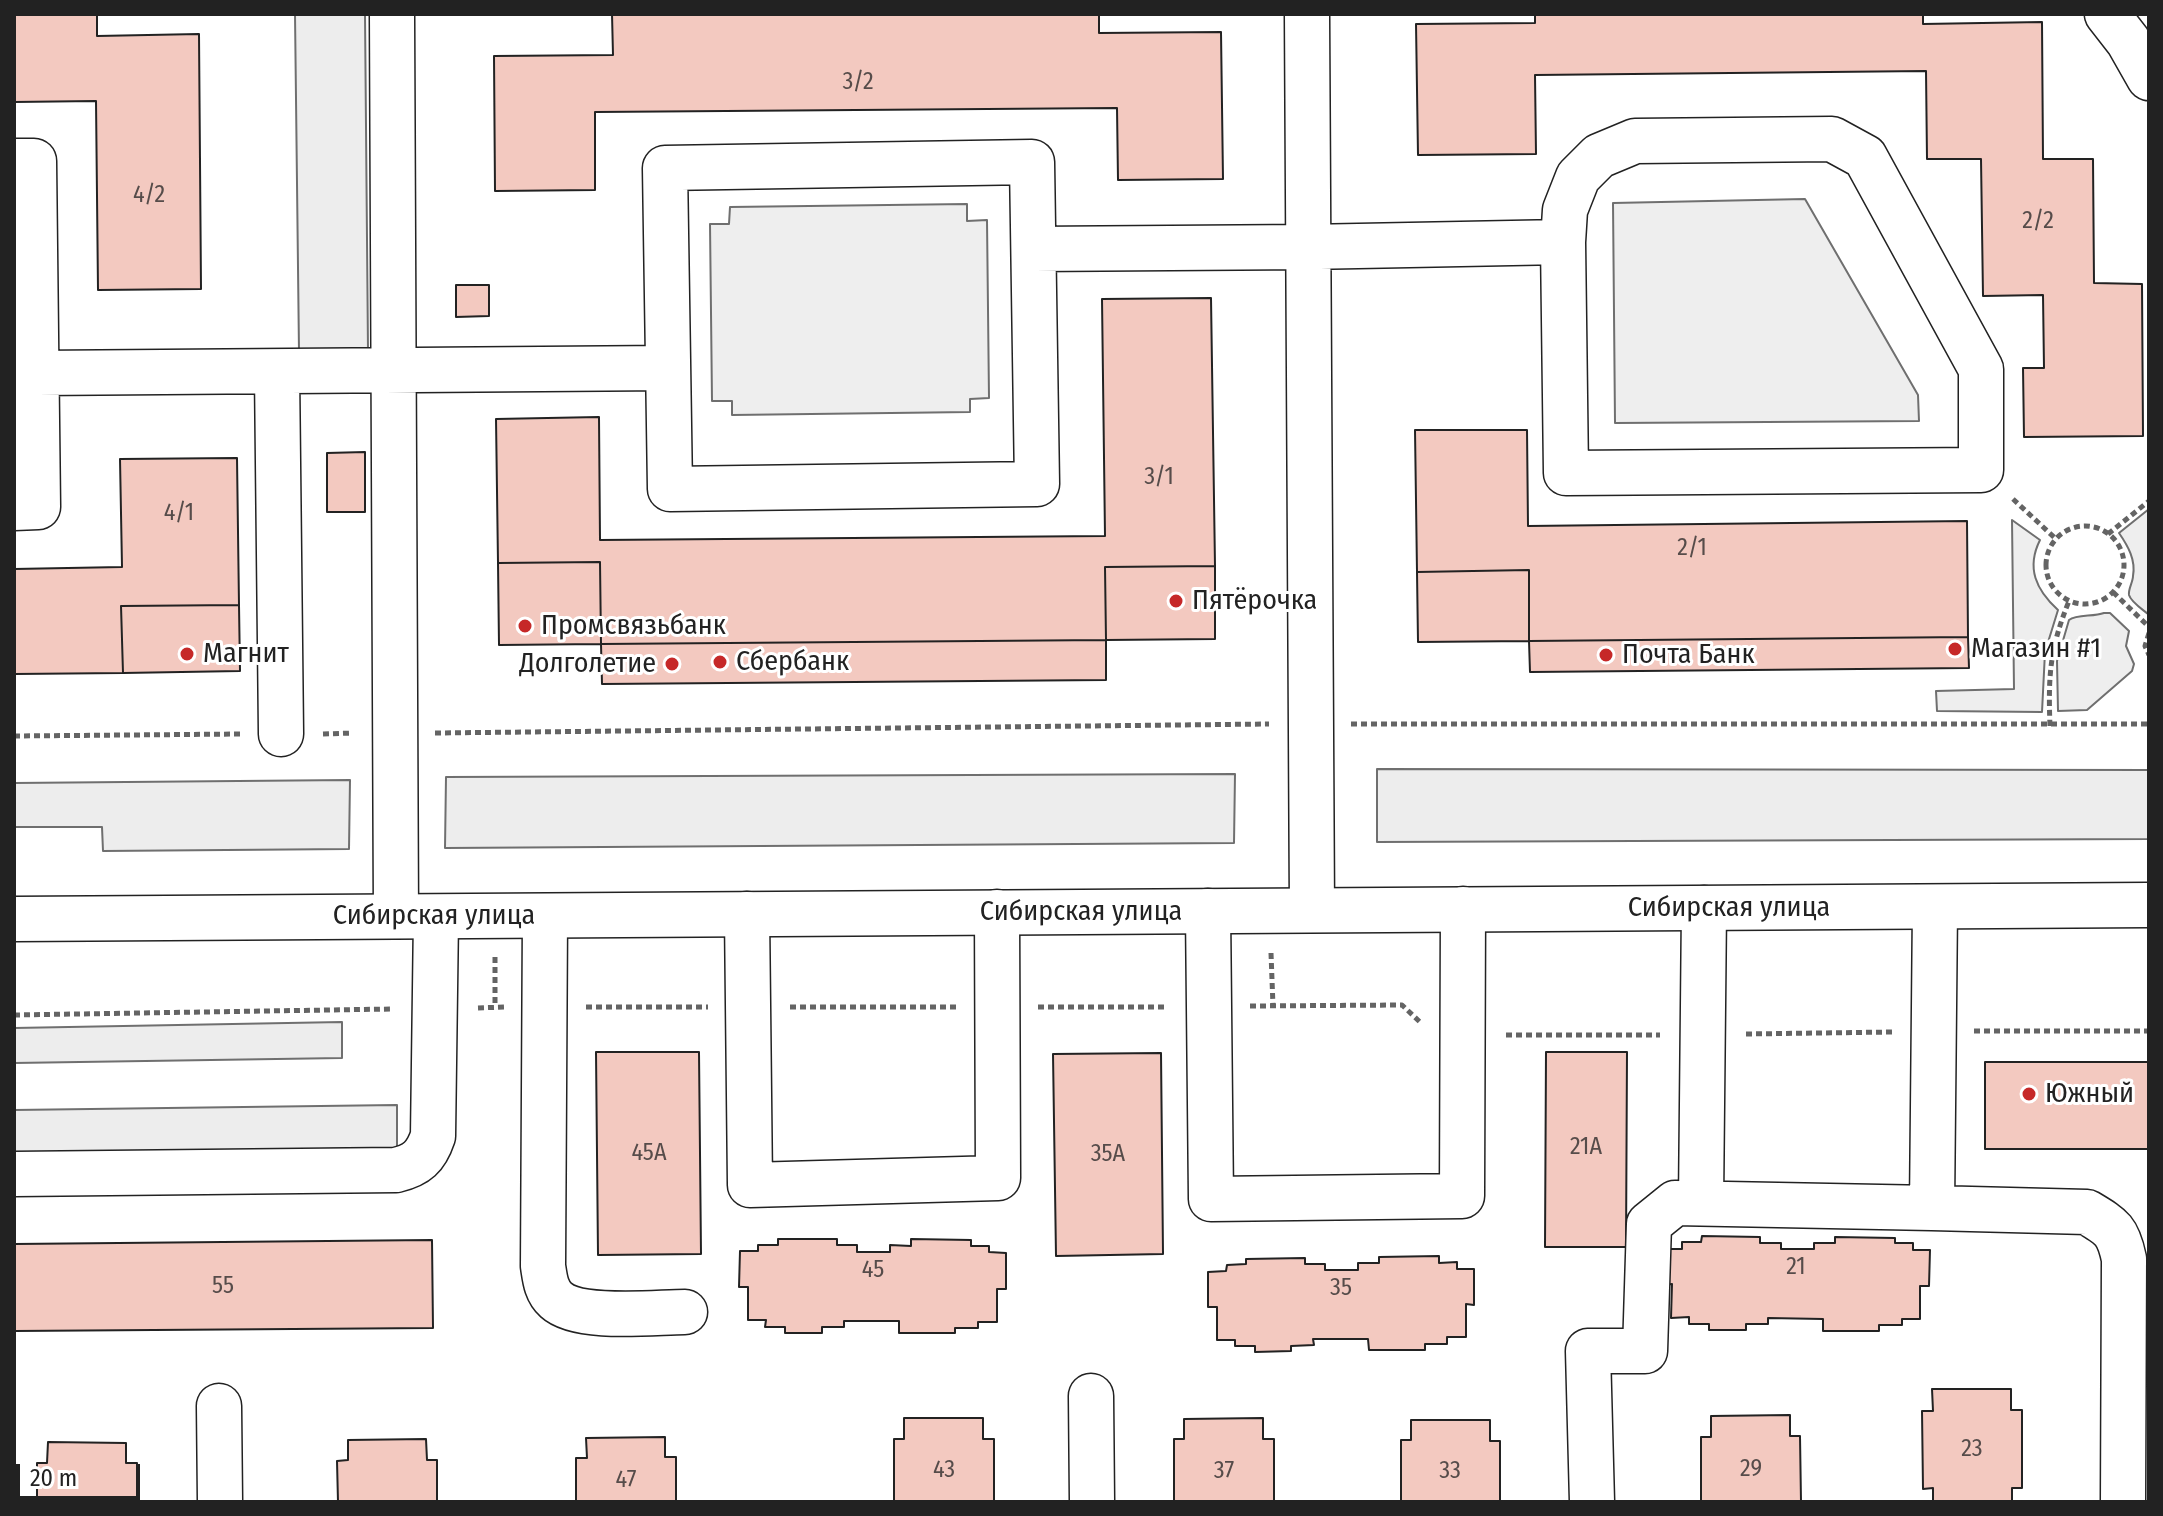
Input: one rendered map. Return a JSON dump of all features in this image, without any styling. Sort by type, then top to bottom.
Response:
[{"type":"main road","points":[[14,1174],[396,1170],[414,1165],[427,1153],[433,1136],[435,1009],[416,916],[397,733],[392,14]]},
{"type":"main road","points":[[1307,14],[1312,910]]},
{"type":"main road","points":[[1832,139],[1865,157],[1981,369],[1981,470],[1566,473],[1563,242],[1565,210],[1578,177],[1599,156],[1635,141],[1832,139]]},
{"type":"main road","points":[[14,161],[34,161],[38,507],[14,508]]},
{"type":"main road","points":[[1032,162],[1034,249],[1037,484],[670,489],[665,168],[1032,162]]},
{"type":"main road","points":[[1034,249],[1563,242]]},
{"type":"main road","points":[[37,373],[668,368]]},
{"type":"main road","points":[[277,372],[281,734]]},
{"type":"main road","name":"Сибирская улица","points":[[14,919],[2149,905]]},
{"type":"main road","points":[[1932,1208],[1935,907]]},
{"type":"main road","points":[[1701,1202],[1704,908]]},
{"type":"main road","points":[[1208,911],[1211,1199],[1462,1196],[1463,909]]},
{"type":"main road","points":[[747,914],[750,1185],[998,1178],[997,912]]},
{"type":"main road","points":[[545,916],[543,1266],[547,1289],[558,1302],[576,1310],[685,1312]]},
{"type":"main road","points":[[1592,1502],[1588,1351],[1645,1351],[1649,1224],[1675,1203],[1701,1202],[2087,1212],[2106,1223],[2119,1238],[2124,1259],[2132,1497]]},
{"type":"main road","points":[[1091,1396],[1092,1502]]},
{"type":"main road","points":[[219,1406],[220,1502]]},
{"type":"path","points":[[1981,470],[2056,539]]},
{"type":"path","points":[[2108,534],[2149,501]]},
{"type":"path","points":[[2081,527],[2093,527],[2108,534],[2121,551],[2124,564],[2122,576],[2113,592],[2096,603],[2083,605],[2069,601],[2051,585],[2046,573],[2046,559],[2056,539],[2068,530],[2081,527]]},
{"type":"path","points":[[2113,592],[2149,630],[2145,646],[2149,655]]},
{"type":"path","points":[[2050,726],[2048,675],[2051,655],[2069,601]]},
{"type":"path","points":[[14,736],[1310,724],[2149,724]]},
{"type":"path","points":[[14,1015],[495,1007]]},
{"type":"path","points":[[1462,1035],[2149,1031]]},
{"type":"shaded area","points":[[295,14],[365,14],[368,351],[299,352]]},
{"type":"shaded area","points":[[1805,199],[1918,395],[1919,421],[1615,423],[1613,203]]},
{"type":"shaded area","points":[[967,204],[967,221],[987,220],[989,398],[970,399],[970,412],[732,415],[732,401],[712,401],[710,224],[729,224],[730,207]]},
{"type":"shaded area","points":[[2149,509],[2148,614],[2129,595],[2133,564],[2119,533]]},
{"type":"shaded area","points":[[2012,520],[2040,540],[2034,560],[2036,578],[2044,595],[2058,610],[2045,652],[2042,712],[1937,711],[1936,691],[2014,689]]},
{"type":"shaded area","points":[[2110,613],[2129,631],[2126,646],[2134,664],[2132,671],[2087,710],[2058,711],[2057,661],[2069,620]]},
{"type":"shaded area","points":[[1377,769],[2149,770],[2149,839],[1377,842]]},
{"type":"shaded area","points":[[1235,774],[1234,843],[445,848],[446,777]]},
{"type":"shaded area","points":[[350,780],[349,849],[103,851],[102,827],[14,827],[14,783]]},
{"type":"shaded area","points":[[342,1022],[342,1058],[14,1063],[14,1028]]},
{"type":"shaded area","points":[[397,1105],[397,1148],[14,1153],[14,1110]]},
{"type":"building","points":[[14,14],[97,14],[97,36],[199,34],[201,289],[98,290],[96,101],[14,102]]},
{"type":"building","points":[[612,14],[1099,14],[1099,33],[1221,32],[1223,179],[1118,180],[1117,108],[595,112],[595,190],[495,191],[494,56],[613,55]]},
{"type":"building","points":[[1535,14],[1923,14],[1923,24],[2042,22],[2043,159],[2093,159],[2094,283],[2142,284],[2143,436],[2024,437],[2023,368],[2044,368],[2043,295],[1983,296],[1981,159],[1927,159],[1926,71],[1535,75],[1536,154],[1418,155],[1416,24],[1535,23]]},
{"type":"building","points":[[456,285],[489,285],[489,316],[456,317]]},
{"type":"building","points":[[1211,298],[1215,566],[1105,567],[1106,640],[601,644],[600,562],[498,563],[496,419],[599,417],[600,540],[1105,536],[1102,299]]},
{"type":"building","points":[[1415,430],[1527,430],[1528,526],[1967,521],[1968,637],[1529,641],[1529,570],[1417,572]]},
{"type":"building","points":[[365,452],[365,512],[327,512],[327,453]]},
{"type":"building","points":[[237,458],[239,605],[121,606],[123,673],[14,674],[14,569],[122,567],[120,459]]},
{"type":"building","points":[[600,562],[601,644],[499,645],[498,563]]},
{"type":"building","points":[[1215,566],[1215,639],[1106,640],[1105,567]]},
{"type":"building","points":[[1529,570],[1529,641],[1418,642],[1417,572]]},
{"type":"building","points":[[239,605],[240,671],[123,673],[121,606]]},
{"type":"building","points":[[1968,637],[1969,668],[1530,672],[1529,641]]},
{"type":"building","points":[[1106,640],[1106,680],[602,684],[601,644]]},
{"type":"building","points":[[596,1052],[699,1052],[701,1254],[598,1255]]},
{"type":"building","points":[[1546,1052],[1627,1052],[1626,1247],[1545,1247]]},
{"type":"building","points":[[1161,1053],[1163,1254],[1056,1256],[1053,1054]]},
{"type":"building","points":[[1985,1062],[2149,1062],[2149,1149],[1985,1149]]},
{"type":"building","points":[[1702,1236],[1760,1237],[1760,1243],[1781,1243],[1781,1249],[1814,1249],[1814,1243],[1835,1243],[1835,1237],[1895,1238],[1895,1243],[1913,1243],[1913,1250],[1930,1250],[1929,1286],[1920,1286],[1920,1319],[1902,1319],[1902,1325],[1879,1325],[1879,1331],[1823,1331],[1823,1319],[1768,1318],[1768,1324],[1746,1324],[1746,1330],[1709,1330],[1709,1324],[1689,1324],[1689,1317],[1671,1318],[1672,1284],[1663,1285],[1663,1249],[1682,1249],[1682,1242],[1701,1242]]},
{"type":"building","points":[[778,1239],[837,1239],[837,1245],[857,1245],[857,1252],[890,1252],[890,1245],[911,1246],[911,1239],[971,1240],[971,1246],[989,1246],[989,1252],[1006,1253],[1006,1289],[997,1289],[997,1322],[978,1322],[978,1328],[955,1328],[955,1333],[899,1333],[899,1321],[844,1321],[844,1327],[822,1327],[822,1333],[785,1333],[785,1327],[765,1327],[766,1320],[748,1320],[748,1287],[739,1287],[740,1251],[758,1251],[758,1245],[778,1245]]},
{"type":"building","points":[[432,1240],[433,1328],[14,1331],[14,1244]]},
{"type":"building","points":[[1439,1256],[1439,1263],[1457,1262],[1457,1269],[1474,1269],[1474,1305],[1466,1304],[1466,1337],[1447,1337],[1447,1344],[1425,1344],[1425,1350],[1369,1350],[1368,1339],[1313,1339],[1314,1345],[1291,1346],[1291,1351],[1255,1352],[1255,1346],[1235,1346],[1235,1340],[1217,1340],[1217,1307],[1208,1307],[1208,1272],[1226,1271],[1227,1265],[1246,1264],[1246,1259],[1305,1258],[1305,1264],[1325,1264],[1325,1270],[1358,1270],[1358,1263],[1379,1263],[1379,1257]]},
{"type":"building","points":[[1932,1389],[2011,1389],[2011,1410],[2022,1410],[2022,1488],[2012,1488],[2012,1502],[1933,1502],[1933,1488],[1923,1489],[1922,1411],[1933,1411]]},
{"type":"building","points":[[1790,1415],[1790,1436],[1800,1436],[1801,1502],[1701,1502],[1701,1437],[1711,1437],[1711,1416]]},
{"type":"building","points":[[904,1418],[983,1418],[983,1439],[994,1439],[994,1502],[894,1502],[894,1439],[904,1439]]},
{"type":"building","points":[[1263,1418],[1263,1439],[1274,1439],[1274,1502],[1174,1502],[1174,1439],[1184,1439],[1184,1419]]},
{"type":"building","points":[[1411,1420],[1490,1420],[1490,1441],[1500,1441],[1500,1502],[1401,1502],[1401,1440],[1411,1440]]},
{"type":"building","points":[[665,1437],[665,1457],[676,1457],[676,1502],[576,1502],[576,1458],[587,1458],[586,1438]]},
{"type":"building","points":[[426,1439],[427,1460],[437,1460],[437,1502],[338,1502],[337,1461],[348,1460],[348,1440]]},
{"type":"building","points":[[48,1442],[126,1443],[126,1463],[137,1463],[137,1502],[37,1502],[37,1463],[47,1463]]},
{"type":"place","name":"Пятёрочка","points":[[1176,601]]},
{"type":"place","name":"Промсвязьбанк","points":[[525,626]]},
{"type":"place","name":"Магазин #1","points":[[1955,649]]},
{"type":"place","name":"Магнит","points":[[187,654]]},
{"type":"place","name":"Почта Банк","points":[[1606,655]]},
{"type":"place","name":"Сбербанк","points":[[720,662]]},
{"type":"place","name":"Долголетие","points":[[672,664]]},
{"type":"place","name":"Южный","points":[[2029,1094]]}]
